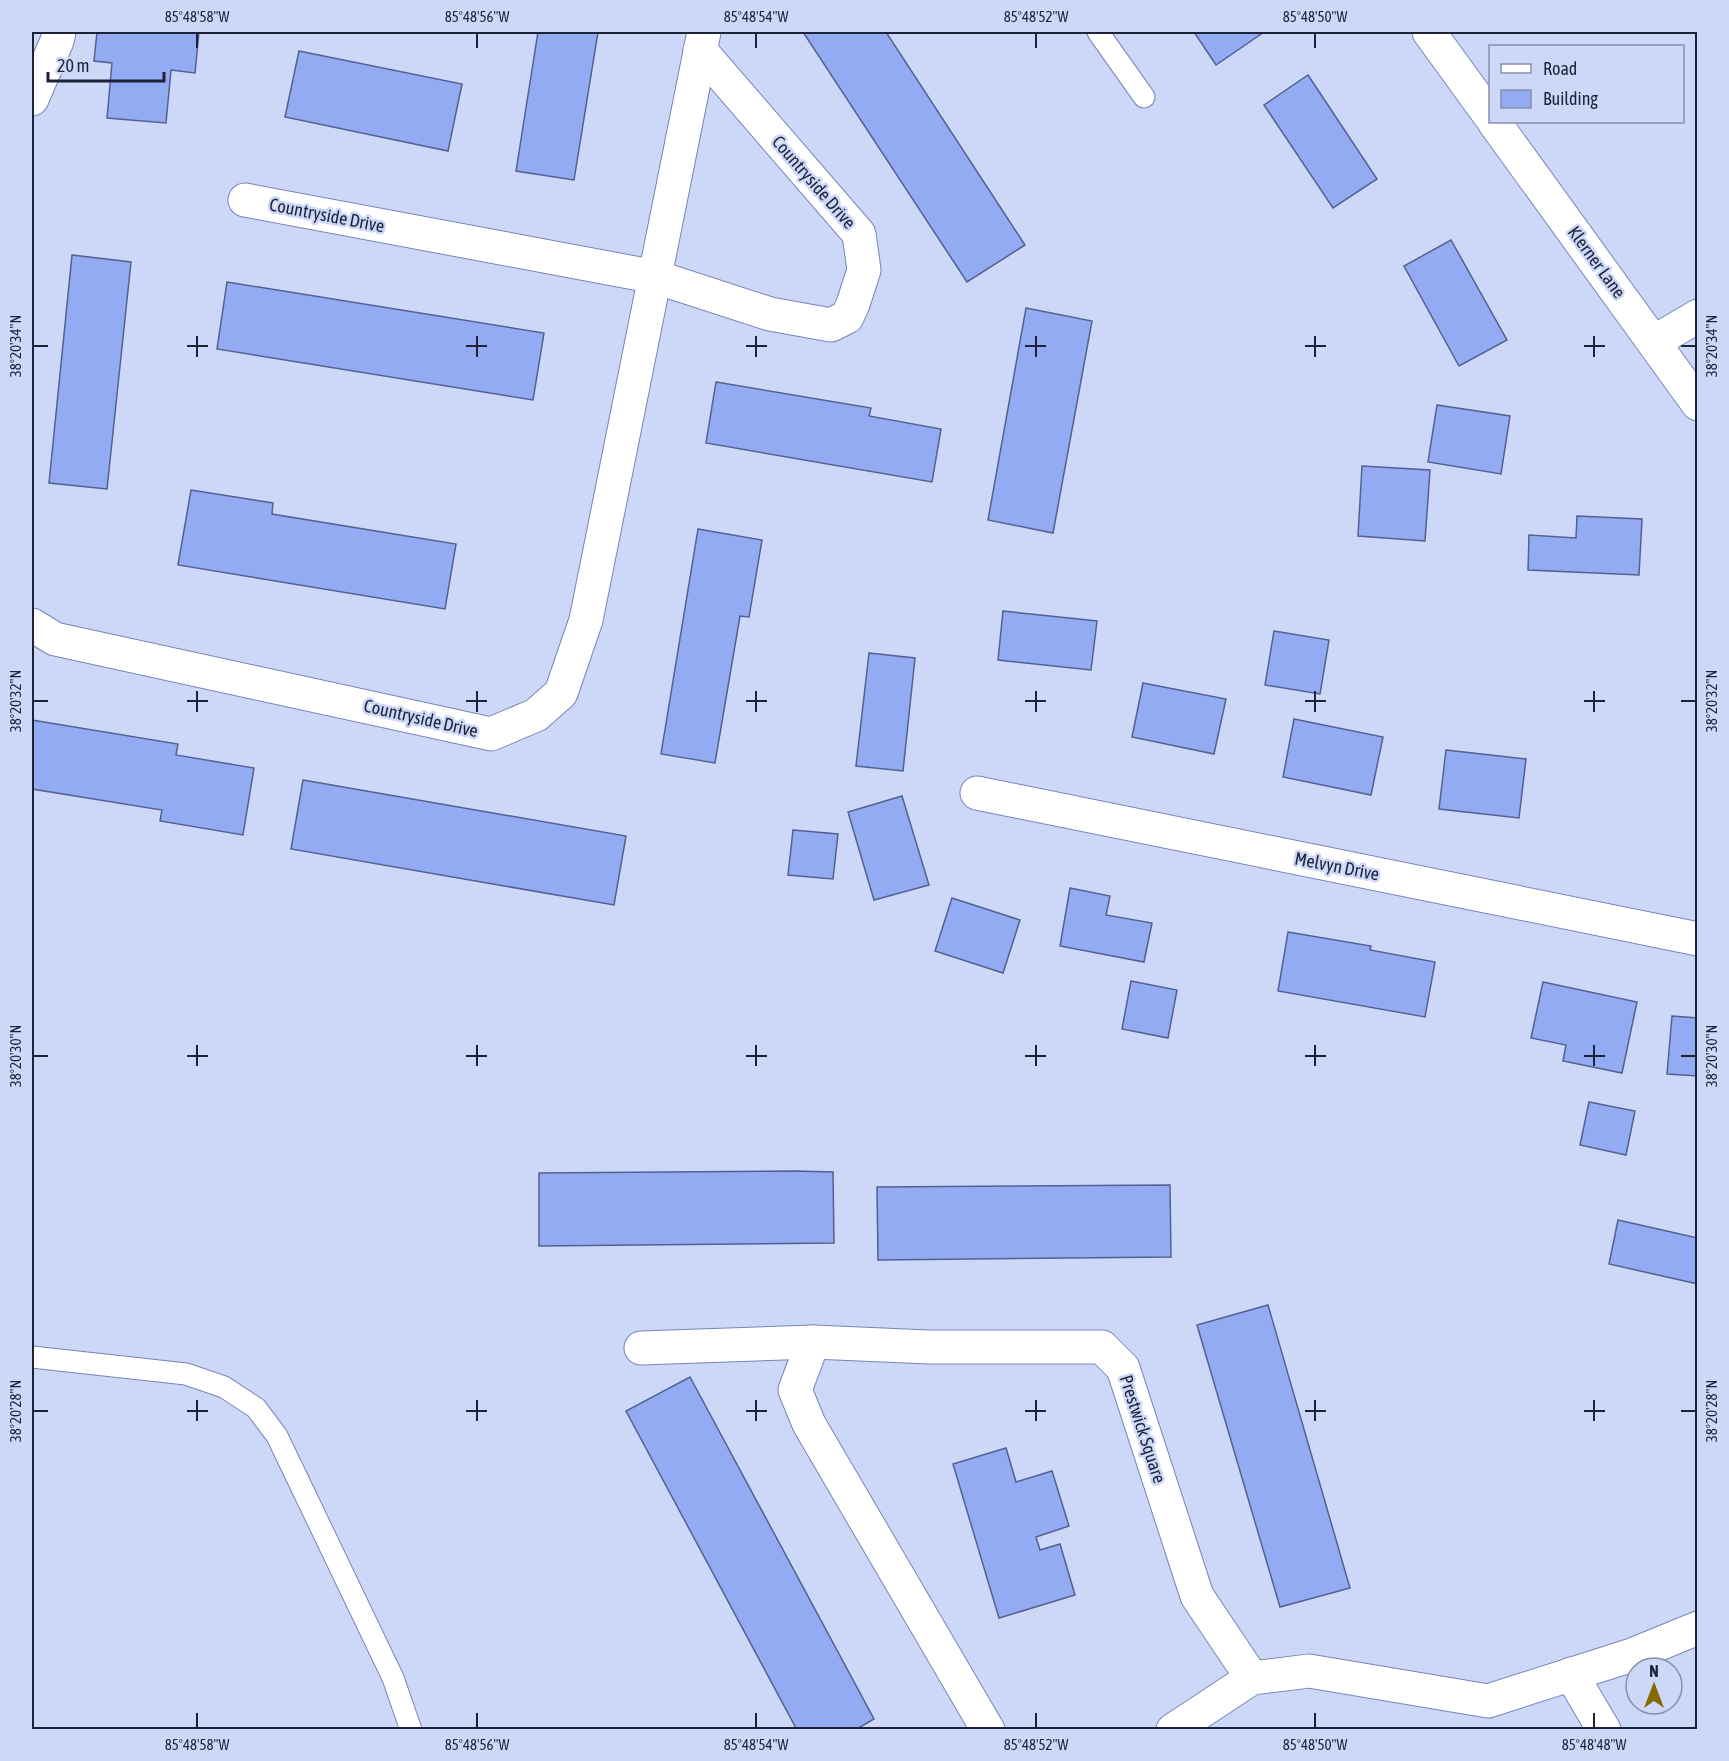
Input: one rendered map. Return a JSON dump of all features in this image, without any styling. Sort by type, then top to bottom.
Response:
[{"type":"street","points":[[32,99],[59,32]]},
{"type":"street","points":[[1429,32],[1489,113]]},
{"type":"street","name":"Countryside Drive","points":[[32,625],[55,639],[491,734],[536,715],[561,693],[586,620],[702,41]]},
{"type":"street","name":"Countryside Drive","points":[[245,200],[656,277],[770,314],[831,325],[847,317],[864,270],[859,234],[702,41]]},
{"type":"street","name":"Klerner Lane","points":[[1495,123],[1698,404]]},
{"type":"street","points":[[1654,342],[1698,316]]},
{"type":"street","name":"Melvyn Drive","points":[[977,793],[1698,939]]},
{"type":"street","points":[[813,1342],[795,1390],[808,1424],[988,1730]]},
{"type":"street","name":"Prestwick Square","points":[[641,1347],[813,1342],[929,1347],[1102,1347],[1123,1368],[1197,1596],[1252,1678]]},
{"type":"street","points":[[1173,1730],[1252,1678],[1310,1671],[1488,1701],[1632,1655],[1698,1628]]},
{"type":"street","points":[[1571,1674],[1604,1730]]},
{"type":"lane","points":[[1098,32],[1144,97]]},
{"type":"lane","points":[[32,1356],[186,1374],[224,1387],[256,1408],[277,1436],[393,1678],[411,1730]]},
{"type":"building","points":[[97,32],[199,32],[195,73],[171,70],[166,123],[107,118],[112,63],[94,61]]},
{"type":"building","points":[[538,32],[598,32],[574,180],[516,171]]},
{"type":"building","points":[[803,32],[886,32],[1025,245],[967,282]]},
{"type":"building","points":[[1194,32],[1264,32],[1216,65]]},
{"type":"building","points":[[299,51],[462,84],[448,151],[285,117]]},
{"type":"building","points":[[1308,75],[1377,179],[1333,208],[1264,105]]},
{"type":"building","points":[[1451,240],[1507,340],[1459,366],[1404,266]]},
{"type":"building","points":[[72,255],[131,262],[107,489],[49,483]]},
{"type":"building","points":[[227,282],[544,333],[533,400],[217,349]]},
{"type":"building","points":[[1026,308],[1092,321],[1053,533],[988,520]]},
{"type":"building","points":[[716,382],[871,408],[869,416],[941,429],[932,482],[706,443]]},
{"type":"building","points":[[1437,405],[1510,416],[1501,474],[1428,462]]},
{"type":"building","points":[[1362,466],[1430,470],[1425,541],[1358,536]]},
{"type":"building","points":[[191,490],[273,503],[272,514],[456,544],[445,609],[178,565]]},
{"type":"building","points":[[1577,516],[1642,519],[1639,575],[1528,570],[1529,535],[1576,538]]},
{"type":"building","points":[[698,529],[762,540],[749,617],[740,616],[715,763],[661,754]]},
{"type":"building","points":[[1003,611],[1097,621],[1091,670],[998,660]]},
{"type":"building","points":[[1274,631],[1329,640],[1320,694],[1265,685]]},
{"type":"building","points":[[869,653],[915,658],[903,771],[856,766]]},
{"type":"building","points":[[1143,683],[1226,699],[1214,754],[1132,737]]},
{"type":"building","points":[[1294,719],[1383,737],[1371,795],[1283,777]]},
{"type":"building","points":[[32,720],[178,744],[176,755],[254,768],[243,835],[160,821],[162,810],[32,789]]},
{"type":"building","points":[[1446,750],[1526,759],[1519,818],[1439,809]]},
{"type":"building","points":[[303,780],[626,836],[614,905],[291,849]]},
{"type":"building","points":[[902,796],[929,885],[874,900],[848,812]]},
{"type":"building","points":[[793,830],[838,834],[833,879],[788,875]]},
{"type":"building","points":[[1070,888],[1110,896],[1106,915],[1152,923],[1144,962],[1060,946]]},
{"type":"building","points":[[952,898],[1020,920],[1003,973],[935,951]]},
{"type":"building","points":[[1288,932],[1371,946],[1370,950],[1435,962],[1425,1017],[1278,991]]},
{"type":"building","points":[[1131,981],[1177,990],[1168,1038],[1122,1029]]},
{"type":"building","points":[[1543,982],[1637,1002],[1622,1073],[1563,1061],[1566,1045],[1531,1038]]},
{"type":"building","points":[[1672,1016],[1698,1018],[1698,1076],[1667,1074]]},
{"type":"building","points":[[1589,1102],[1635,1111],[1626,1155],[1580,1145]]},
{"type":"building","points":[[833,1172],[834,1243],[539,1246],[539,1173]]},
{"type":"building","points":[[1170,1185],[1171,1257],[878,1260],[877,1187]]},
{"type":"building","points":[[1618,1220],[1698,1238],[1698,1284],[1609,1264]]},
{"type":"building","points":[[1268,1305],[1350,1588],[1280,1607],[1197,1325]]},
{"type":"building","points":[[690,1377],[874,1719],[855,1730],[797,1730],[626,1411]]},
{"type":"building","points":[[1006,1448],[1016,1482],[1052,1471],[1069,1526],[1036,1537],[1040,1550],[1060,1544],[1075,1595],[999,1618],[953,1464]]}]
